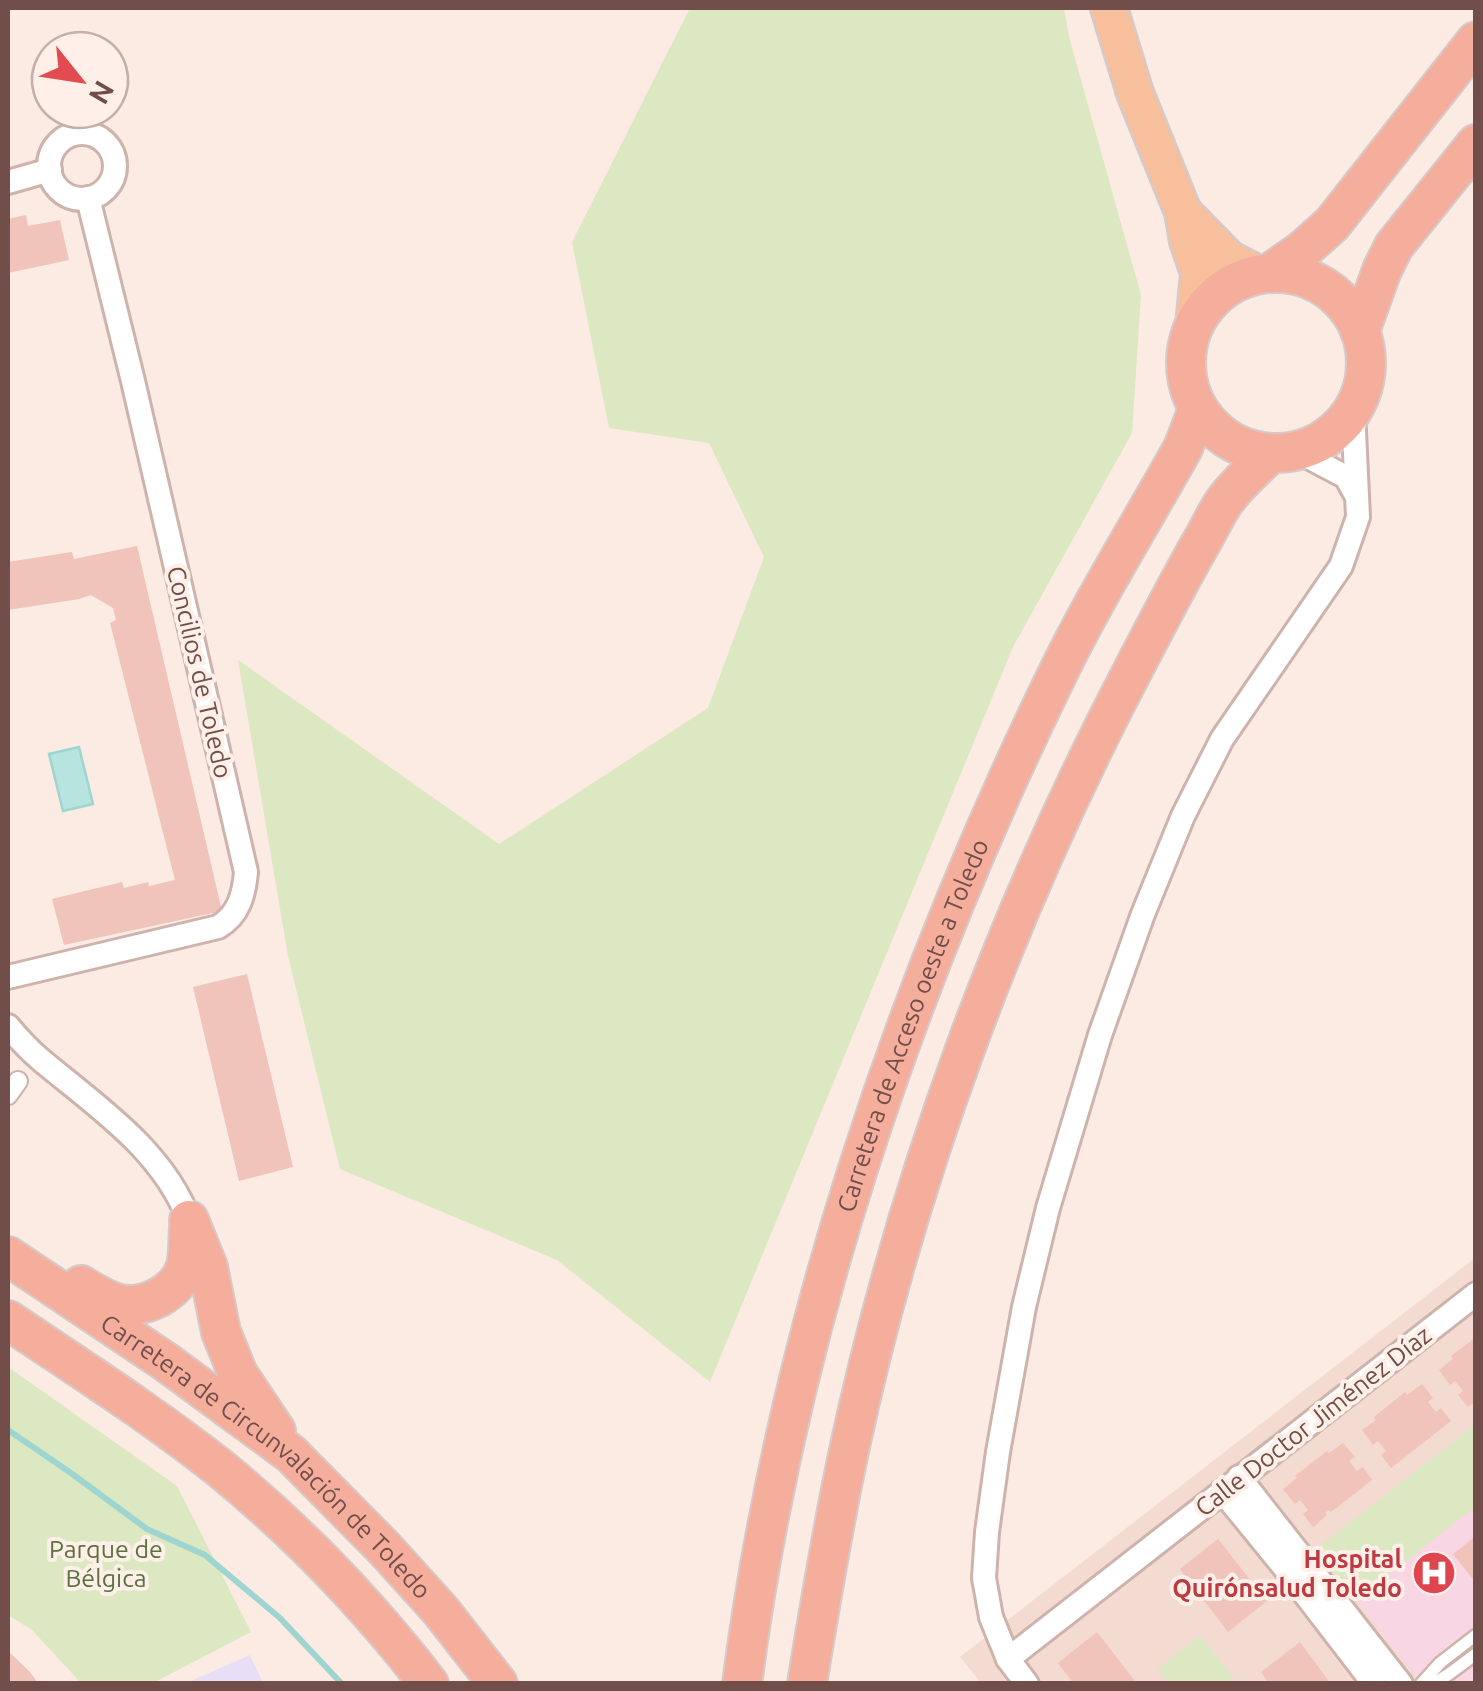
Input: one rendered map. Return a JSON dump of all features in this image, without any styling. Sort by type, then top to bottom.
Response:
[{"type":"highway","points":[[1265,274],[1303,250],[1332,224],[1476,41]]},
{"type":"highway","points":[[1360,331],[1394,246],[1476,144]]},
{"type":"highway","points":[[807,1684],[850,1442],[922,1176],[983,1002],[1049,840],[1165,608],[1224,502],[1250,472],[1284,452],[1319,443],[1338,429],[1362,392],[1365,351],[1350,311],[1334,294],[1314,282],[1292,274],[1265,274],[1240,281],[1205,308],[1194,326],[1186,354],[1188,382],[1208,423],[1237,445],[1284,452]]},
{"type":"highway","name":"Carretera de Acceso oeste a Toledo","points":[[742,1684],[766,1537],[793,1410],[860,1162],[905,1029],[973,855],[1056,676],[1183,448],[1198,409]]},
{"type":"highway","points":[[8,1244],[91,1292],[118,1304],[139,1304],[171,1290],[180,1278],[186,1264],[189,1220]]},
{"type":"highway","points":[[189,1220],[208,1267],[221,1332],[238,1374],[291,1454]]},
{"type":"highway","name":"Carretera de Circunvalación de Toledo","points":[[8,1256],[166,1362],[291,1454],[442,1611],[498,1684]]},
{"type":"highway","name":"Carretera de Circunvalación de Toledo","points":[[8,1320],[115,1392],[246,1491],[340,1580],[429,1684]]},
{"type":"main road","points":[[1109,8],[1135,93],[1183,212],[1199,273],[1194,326]]},
{"type":"main road","points":[[1183,212],[1229,258],[1265,274]]},
{"type":"street","points":[[88,133],[106,142],[115,160],[112,180],[106,189],[88,198],[68,196],[53,181],[50,170],[53,150],[68,136],[88,133]]},
{"type":"street","points":[[8,182],[50,170]]},
{"type":"street","name":"Concilios de Toledo","points":[[8,977],[218,927],[234,914],[246,872],[88,198]]},
{"type":"street","points":[[1027,1684],[1008,1659],[990,1618],[984,1578],[998,1452],[1024,1307],[1048,1208],[1100,1036],[1183,816],[1222,739],[1341,566],[1358,516],[1353,410]]},
{"type":"street","points":[[1284,452],[1346,476],[1356,497]]},
{"type":"street","points":[[8,1026],[38,1058],[137,1141],[170,1180],[189,1220]]},
{"type":"street","name":"Calle Doctor Jiménez Díaz","points":[[1008,1659],[1476,1294]]},
{"type":"street","points":[[1230,1484],[1284,1567],[1374,1684]]},
{"type":"street","points":[[1230,1484],[1401,1684]]},
{"type":"lane","points":[[1422,1684],[1440,1663],[1476,1635]]},
{"type":"lane","points":[[1433,1684],[1476,1654]]},
{"type":"shaded area","points":[[1475,1258],[1475,1683],[981,1683],[960,1657]]},
{"type":"shaded area","name":"Hospital Quirónsalud Toledo","points":[[1475,1507],[1475,1683],[1421,1683],[1356,1600]]},
{"type":"shaded area","points":[[250,1655],[263,1683],[184,1684]]},
{"type":"green space","points":[[690,8],[1064,8],[1141,295],[1132,433],[1013,647],[710,1382],[557,1260],[340,1169],[288,956],[238,660],[499,844],[708,708],[764,557],[709,443],[609,428],[572,242]]},
{"type":"green space","name":"Parque de Bélgica","points":[[8,1367],[177,1486],[251,1632],[153,1683],[81,1683],[32,1630],[8,1615]]},
{"type":"green space","points":[[1475,1425],[1475,1507],[1356,1600],[1316,1549]]},
{"type":"green space","points":[[1200,1636],[1237,1683],[1168,1683],[1157,1669]]},
{"type":"water","points":[[79,747],[93,804],[63,811],[49,754]]},
{"type":"building","points":[[26,215],[28,226],[60,220],[69,260],[8,273],[8,219]]},
{"type":"building","points":[[137,546],[222,911],[64,945],[52,899],[122,882],[124,888],[175,880],[110,623],[116,620],[113,608],[91,595],[8,610],[8,562],[72,552],[74,559]]},
{"type":"building","points":[[247,974],[293,1167],[239,1181],[193,987]]},
{"type":"building","points":[[1476,1337],[1476,1401],[1468,1407],[1458,1395],[1463,1391],[1455,1381],[1450,1385],[1439,1370]]},
{"type":"building","points":[[1422,1384],[1433,1398],[1428,1402],[1436,1412],[1441,1408],[1451,1421],[1391,1468],[1381,1455],[1386,1451],[1378,1441],[1373,1445],[1362,1430],[1405,1392],[1407,1395]]},
{"type":"building","points":[[1343,1443],[1355,1457],[1349,1461],[1357,1471],[1363,1467],[1372,1480],[1325,1513],[1313,1527],[1303,1514],[1308,1510],[1300,1500],[1295,1504],[1283,1489],[1327,1451]]},
{"type":"building","points":[[1476,1536],[1476,1583],[1453,1554]]},
{"type":"building","points":[[1218,1539],[1267,1601],[1228,1632],[1180,1569]]},
{"type":"building","points":[[1097,1632],[1135,1681],[1133,1684],[1074,1684],[1058,1663]]},
{"type":"building","points":[[1300,1642],[1331,1684],[1269,1684],[1261,1672]]},
{"type":"building","points":[[8,1651],[29,1671],[39,1684],[8,1684]]},
{"type":"waterway","points":[[8,1430],[147,1529],[205,1555],[280,1618],[342,1684]]},
{"type":"place","name":"Hospital Quirónsalud Toledo","points":[[1434,1573]]}]
